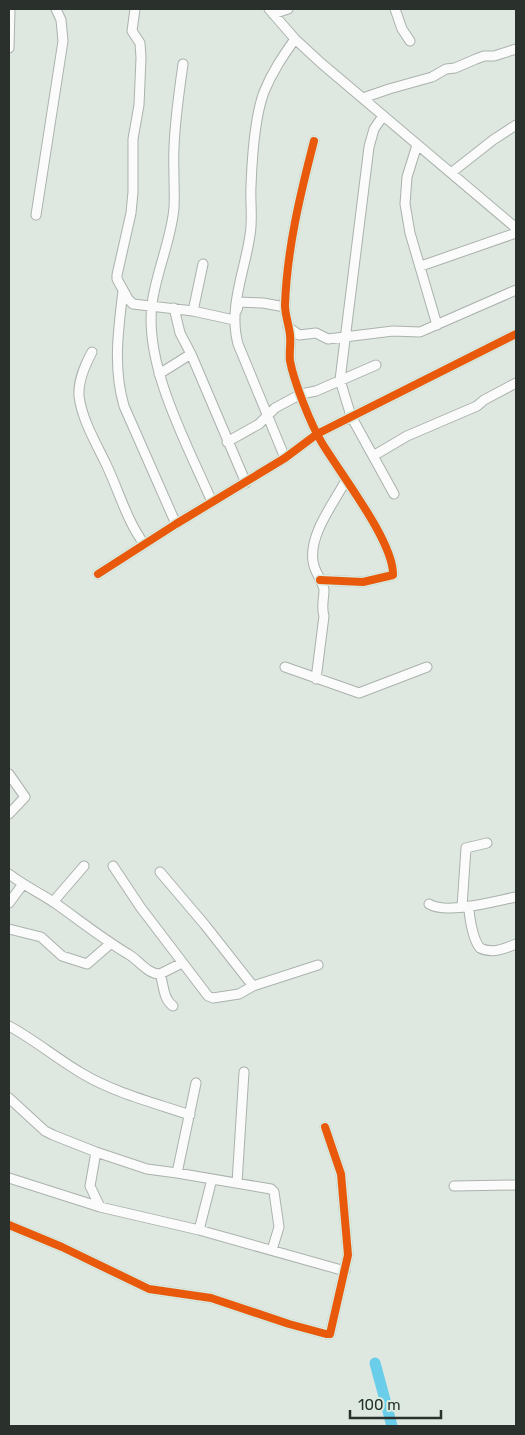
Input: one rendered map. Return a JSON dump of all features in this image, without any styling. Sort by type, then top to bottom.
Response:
[{"type":"street","points":[[9,48],[10,9]]},
{"type":"street","points":[[36,215],[63,40],[61,20],[56,9]]},
{"type":"street","points":[[134,9],[132,31],[140,43],[139,105],[134,138],[131,213],[117,279],[128,299],[133,304],[174,308],[234,320]]},
{"type":"street","points":[[271,11],[288,9]]},
{"type":"street","points":[[395,9],[402,29],[410,41]]},
{"type":"street","points":[[271,11],[295,39],[516,228]]},
{"type":"street","points":[[285,458],[238,344],[234,332],[234,320],[236,298],[250,234],[251,184],[260,108],[264,93],[274,72],[295,39]]},
{"type":"street","points":[[363,98],[432,77],[446,69],[455,68],[476,58],[494,56],[516,49]]},
{"type":"street","points":[[183,64],[177,102],[174,146],[174,208],[152,306],[153,336],[159,374],[180,429],[212,502]]},
{"type":"street","points":[[383,116],[374,129],[369,147],[340,380],[351,416],[394,494]]},
{"type":"street","points":[[451,173],[493,140],[516,125]]},
{"type":"street","points":[[314,141],[300,193],[290,252],[285,307],[290,333],[291,366],[317,434],[385,543],[394,567],[393,575],[363,582],[320,580]]},
{"type":"street","points":[[418,144],[407,176],[405,204],[410,232],[437,325]]},
{"type":"street","points":[[421,266],[516,233]]},
{"type":"street","points":[[193,312],[203,264]]},
{"type":"street","points":[[124,290],[116,355],[119,387],[124,406],[176,524]]},
{"type":"street","points":[[288,326],[299,335],[316,333],[328,338],[344,338],[393,331],[420,332],[516,290]]},
{"type":"street","points":[[234,320],[239,302],[263,303],[285,307]]},
{"type":"street","points":[[174,308],[180,333],[191,354],[246,483]]},
{"type":"street","points":[[98,574],[176,524],[246,483],[285,458],[317,434],[516,334]]},
{"type":"street","points":[[92,352],[81,378],[79,396],[81,404],[88,426],[112,478],[126,515],[144,544]]},
{"type":"street","points":[[159,374],[191,354]]},
{"type":"street","points":[[227,442],[260,424],[274,408],[301,394],[316,391],[376,364]]},
{"type":"street","points":[[373,456],[407,436],[477,406],[484,400],[516,383]]},
{"type":"street","points":[[316,679],[324,616],[322,610],[324,589],[315,572],[313,542],[346,480]]},
{"type":"street","points":[[285,667],[361,693],[427,667]]},
{"type":"street","points":[[9,774],[25,797],[10,811]]},
{"type":"street","points":[[487,843],[466,848],[466,906],[475,942],[480,948],[495,951],[516,944]]},
{"type":"street","points":[[53,902],[84,866]]},
{"type":"street","points":[[113,866],[141,908],[210,997],[239,994],[253,986],[318,965]]},
{"type":"street","points":[[160,872],[253,986]]},
{"type":"street","points":[[9,874],[53,902],[110,944],[131,956],[142,966],[160,974],[182,963]]},
{"type":"street","points":[[9,903],[23,884]]},
{"type":"street","points":[[428,904],[437,908],[466,906],[516,897]]},
{"type":"street","points":[[10,930],[41,937],[62,956],[87,964],[110,944]]},
{"type":"street","points":[[160,974],[166,998],[172,1006]]},
{"type":"street","points":[[9,1026],[29,1037],[83,1074],[109,1087],[190,1115]]},
{"type":"street","points":[[237,1183],[244,1072]]},
{"type":"street","points":[[178,1172],[196,1084]]},
{"type":"street","points":[[9,1098],[45,1131],[96,1152],[147,1169],[178,1172],[267,1188],[274,1192],[279,1227],[272,1250]]},
{"type":"street","points":[[9,1225],[62,1247],[149,1289],[211,1298],[289,1324],[330,1334],[346,1271],[348,1255],[341,1174],[338,1160],[325,1127]]},
{"type":"street","points":[[96,1152],[90,1186],[100,1207]]},
{"type":"street","points":[[9,1178],[100,1207],[199,1230],[346,1271]]},
{"type":"street","points":[[199,1230],[212,1179]]},
{"type":"street","points":[[454,1186],[516,1185]]},
{"type":"waterway","points":[[375,1363],[392,1426]]},
{"type":"cycle path","points":[[314,141],[299,202],[288,263],[285,305],[290,335],[290,361],[299,391],[313,426],[376,527],[391,561],[393,575],[363,582],[320,580]]},
{"type":"cycle path","points":[[98,574],[285,458],[317,434],[516,334]]},
{"type":"cycle path","points":[[9,1225],[62,1247],[149,1289],[211,1298],[289,1324],[330,1334],[348,1255],[341,1174],[325,1127]]}]
